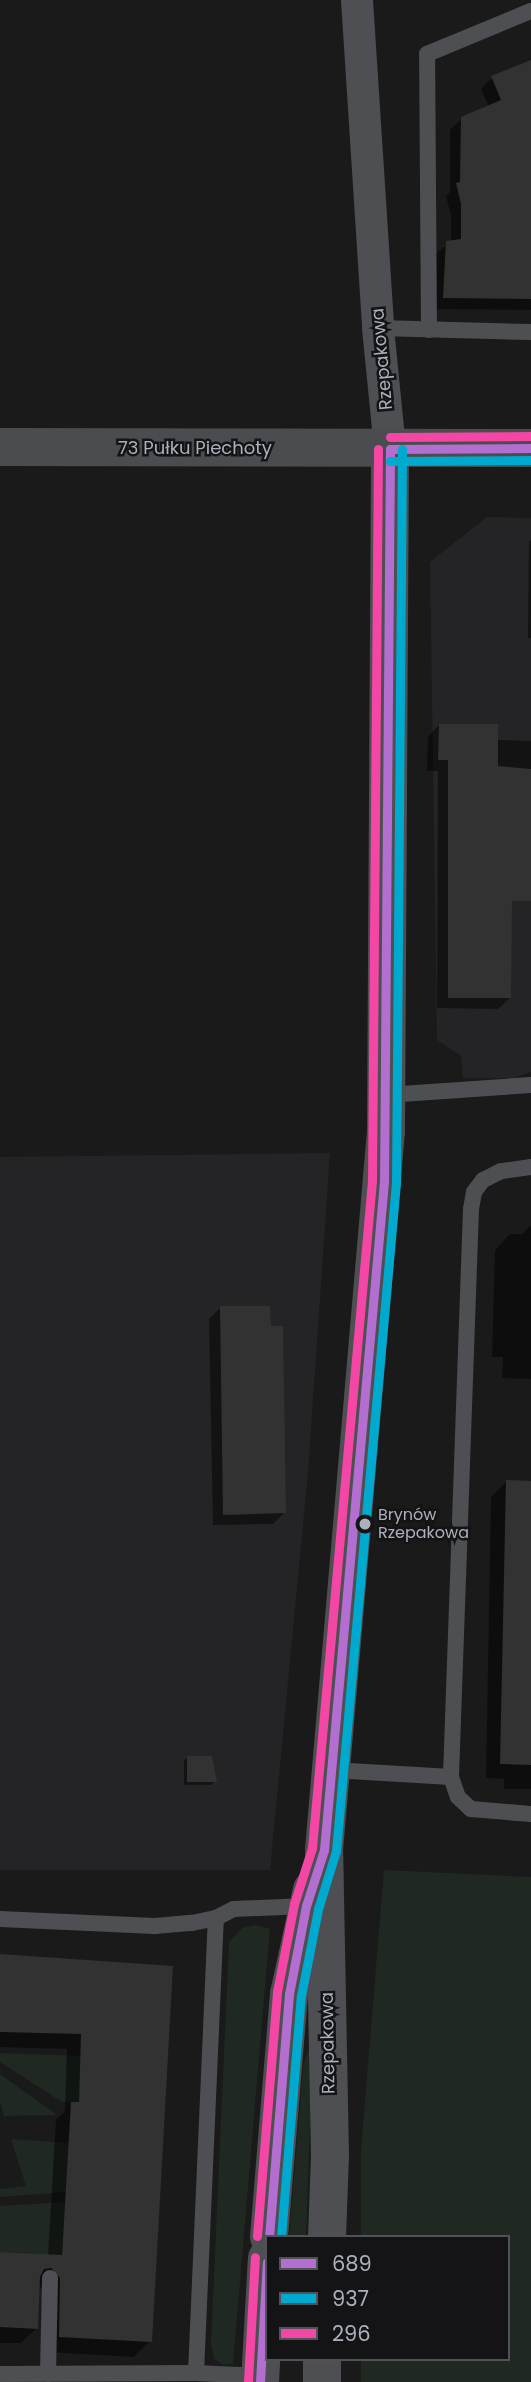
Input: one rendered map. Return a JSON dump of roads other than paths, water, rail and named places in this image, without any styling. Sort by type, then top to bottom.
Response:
[{"type":"main road","name":"73 Pułku Piechoty","points":[[0,447],[531,449]]},
{"type":"street","name":"Rzepakowa","points":[[327,2235],[330,2156],[324,1850],[384,1182],[387,1095],[390,449],[378,328],[358,0]]},
{"type":"street","name":"Rzepakowa","points":[[268,2235],[289,1994],[306,1906],[324,1850]]},
{"type":"street","points":[[260,2379],[265,2293]]},
{"type":"street","points":[[321,2382],[322,2361]]},
{"type":"lane","points":[[429,330],[427,54],[531,11]]},
{"type":"lane","points":[[378,328],[531,332]]},
{"type":"lane","points":[[387,1095],[531,1086]]},
{"type":"lane","points":[[531,1167],[501,1171],[483,1180],[474,1192],[471,1209],[451,1777],[458,1797],[471,1808],[531,1814]]},
{"type":"lane","points":[[332,1770],[451,1777]]},
{"type":"lane","points":[[0,1919],[155,1926],[216,1918],[234,1909],[306,1906]]},
{"type":"lane","points":[[196,2373],[216,1918]]},
{"type":"lane","points":[[48,2374],[50,2278]]},
{"type":"lane","points":[[0,2374],[196,2373],[260,2379]]},
{"type":"place","name":"Brynów Rzepakowa","points":[[365,1524]]}]
